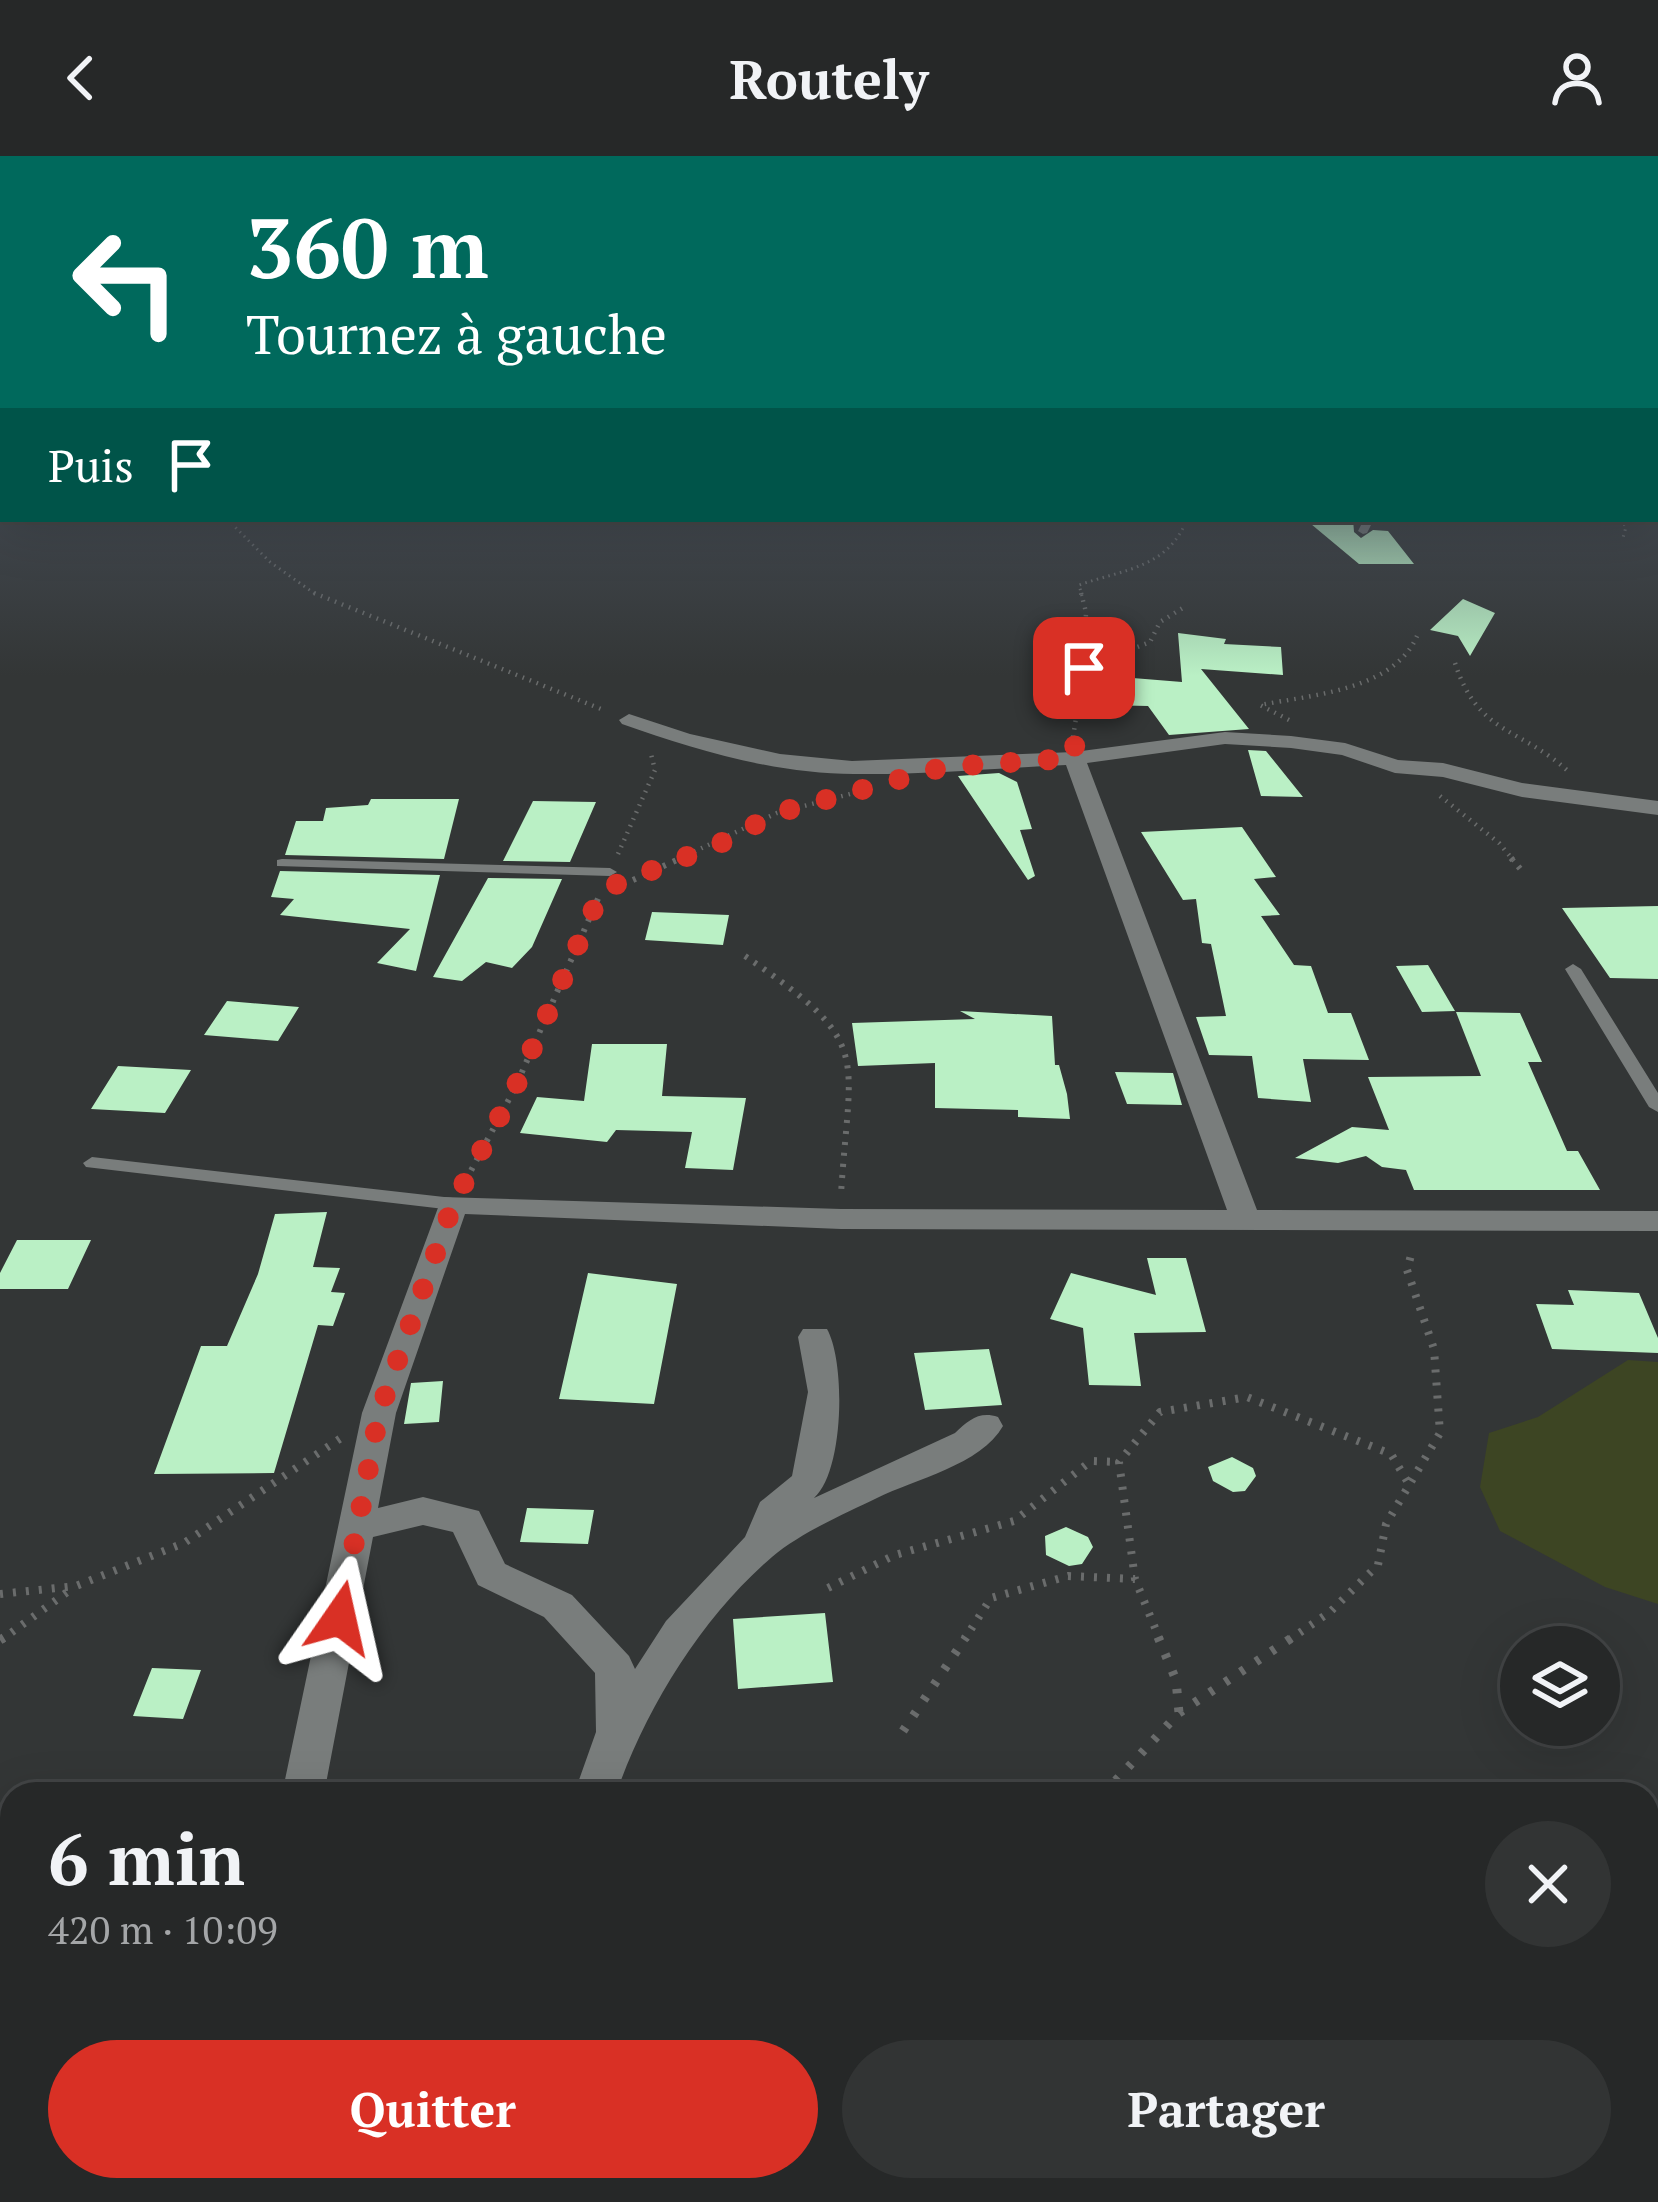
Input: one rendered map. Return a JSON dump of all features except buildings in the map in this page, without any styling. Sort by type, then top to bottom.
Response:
[{"type":"street","points":[[629,720],[684,740],[780,761],[852,768],[1074,758],[1225,738],[1291,742],[1345,749],[1395,766],[1444,770],[1522,790],[1658,808]]},
{"type":"street","points":[[1074,758],[1247,1223]]},
{"type":"street","points":[[305,1782],[379,1413],[453,1204],[841,1219],[1658,1221]]},
{"type":"street","points":[[760,1545],[773,1512],[809,1482],[825,1392],[815,1337]]},
{"type":"street","points":[[599,1782],[617,1732],[680,1632],[760,1545],[860,1490],[967,1442],[986,1426]]},
{"type":"street","points":[[357,1527],[423,1511],[466,1521],[491,1574],[558,1606],[614,1668],[617,1732]]},
{"type":"lane","points":[[282,863],[610,872]]},
{"type":"lane","points":[[1573,969],[1658,1107]]},
{"type":"lane","points":[[92,1163],[453,1204]]},
{"type":"path","points":[[230,522],[270,562],[319,597],[629,720],[649,745],[655,770],[515,1088],[453,1204]]},
{"type":"path","points":[[1074,758],[1086,612],[1079,585],[1166,554],[1179,540],[1186,522]]},
{"type":"path","points":[[1623,522],[1623,538]]},
{"type":"path","points":[[1084,668],[1150,642],[1160,622],[1186,606]]},
{"type":"path","points":[[1291,742],[1299,728],[1260,705],[1309,696],[1388,670],[1402,663],[1417,636]]},
{"type":"path","points":[[1456,663],[1464,695],[1473,704],[1513,734],[1541,746],[1592,796]]},
{"type":"path","points":[[602,890],[721,843],[777,813],[858,792]]},
{"type":"path","points":[[1437,794],[1499,843],[1523,872]]},
{"type":"path","points":[[745,956],[797,992],[844,1041],[849,1067],[841,1219]]},
{"type":"path","points":[[1114,1782],[1179,1713],[1330,1612],[1378,1565],[1386,1524],[1407,1481],[1440,1433],[1434,1349],[1407,1270],[1422,1220]]},
{"type":"path","points":[[1179,1713],[1176,1680],[1136,1579],[1119,1462],[1160,1412],[1247,1397],[1391,1454],[1407,1481]]},
{"type":"path","points":[[0,1640],[76,1586],[184,1543],[379,1413]]},
{"type":"path","points":[[828,1588],[895,1555],[1014,1521],[1091,1461],[1119,1462]]},
{"type":"path","points":[[903,1731],[992,1598],[1067,1576],[1136,1579]]},
{"type":"path","points":[[0,1594],[76,1586]]},
{"type":"green space","points":[[1628,1360],[1658,1362],[1658,1604],[1605,1587],[1500,1531],[1480,1487],[1489,1433],[1538,1417]]},
{"type":"route","points":[[340,1618],[379,1413],[453,1204],[515,1088],[602,890],[721,843],[777,813],[944,767],[1074,758],[1072,739],[1084,668]]}]
